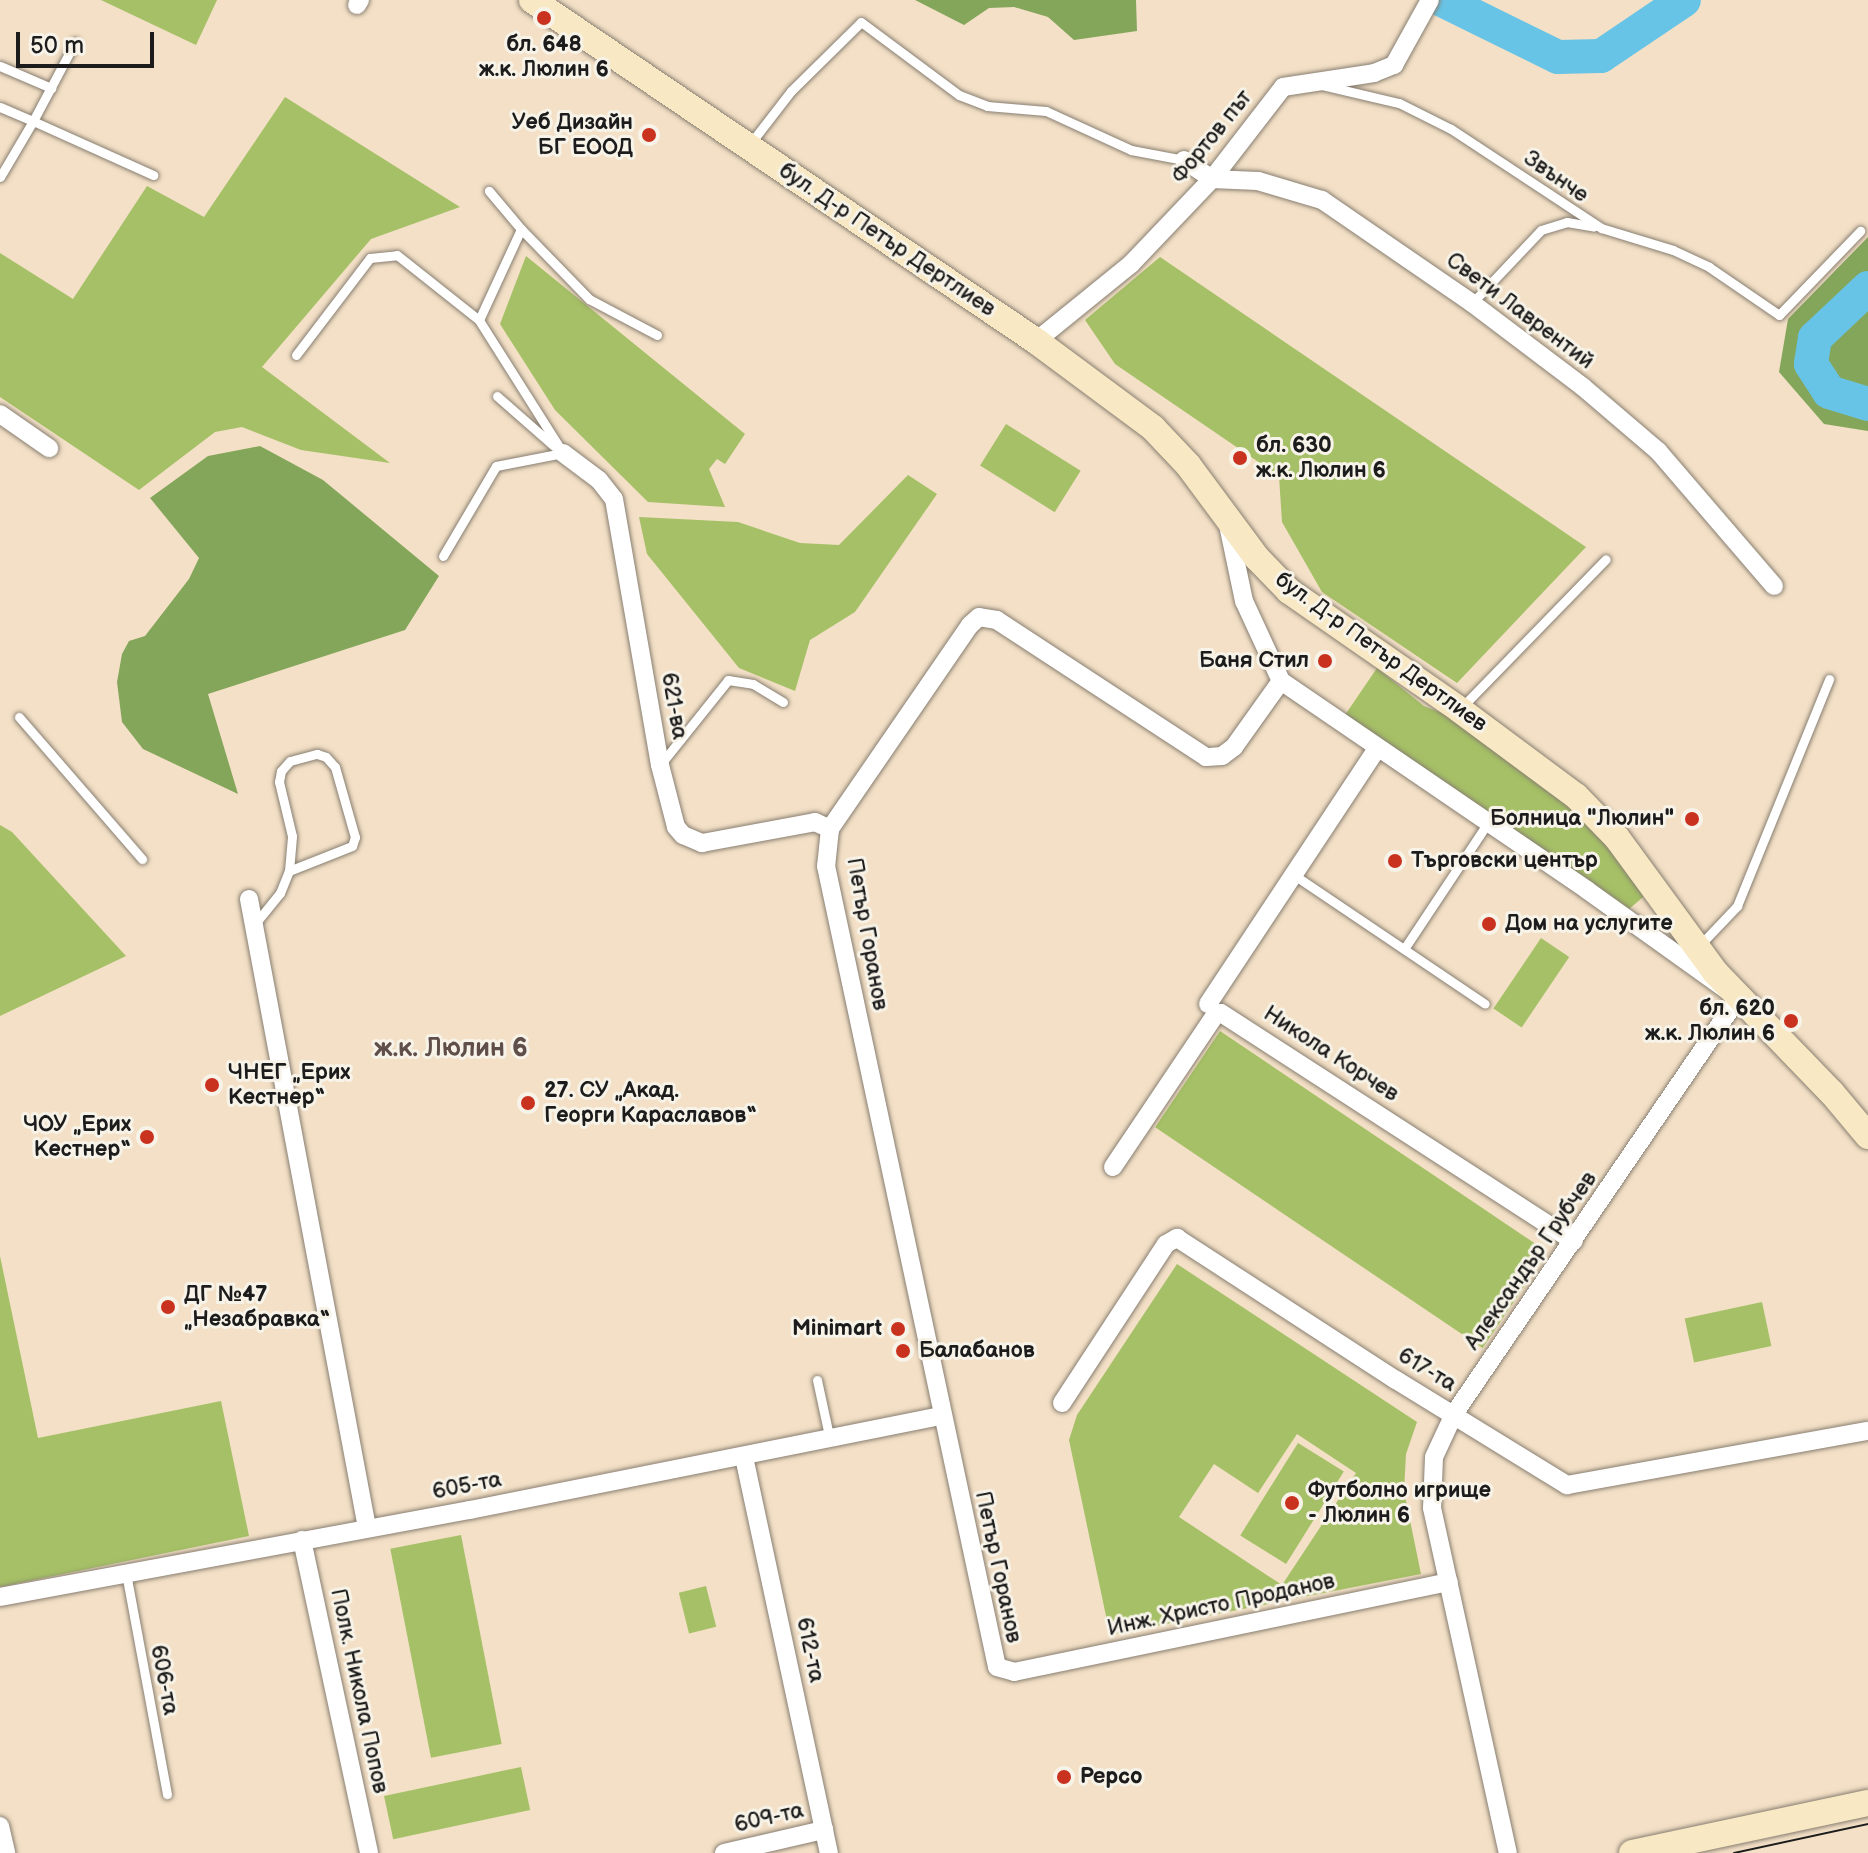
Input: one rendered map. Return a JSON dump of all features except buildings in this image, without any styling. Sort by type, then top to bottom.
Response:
[{"type":"main road","name":"бул. Д-р Петър Дертлиев","points":[[532,0],[1036,341],[1153,428],[1188,465],[1257,558],[1289,591],[1541,768],[1586,807],[1617,838],[1738,998],[1791,1049],[1868,1136]]},
{"type":"main road","points":[[1632,1853],[1868,1803]]},
{"type":"street","name":"Фортов път","points":[[1036,341],[1131,264],[1212,179],[1283,87],[1374,73],[1394,65],[1427,6]]},
{"type":"street","points":[[1184,160],[1212,179]]},
{"type":"street","name":"Свети Лаврентий","points":[[1212,179],[1258,181],[1322,200],[1472,303],[1583,387],[1658,451],[1774,586]]},
{"type":"street","points":[[0,414],[49,448]]},
{"type":"street","name":"621-ва","points":[[563,453],[599,480],[614,499],[660,765],[672,818],[683,835],[702,843],[815,822],[830,829]]},
{"type":"street","points":[[1227,520],[1244,601],[1281,681],[1587,890],[1738,998]]},
{"type":"street","name":"Петър Горанов","points":[[1002,1671],[994,1662],[826,866],[830,829],[970,625],[979,617],[997,620],[1206,757],[1229,753],[1281,681]]},
{"type":"street","points":[[1208,1004],[1377,749]]},
{"type":"street","points":[[249,899],[367,1528]]},
{"type":"street","name":"Александър Грубчев","points":[[1508,1853],[1449,1582],[1433,1495],[1434,1457],[1454,1414],[1738,998]]},
{"type":"street","name":"Никола Корчев","points":[[1113,1167],[1215,1015],[1221,1013],[1574,1241]]},
{"type":"street","name":"617-та","points":[[1062,1403],[1166,1244],[1177,1238],[1567,1485],[1868,1431]]},
{"type":"street","name":"605-та","points":[[0,1597],[744,1457],[942,1416]]},
{"type":"street","name":"612-та","points":[[744,1457],[829,1853]]},
{"type":"street","name":"Полк. Никола Попов","points":[[302,1540],[369,1853]]},
{"type":"street","name":"Инж. Христо Проданов","points":[[1002,1671],[1014,1672],[1449,1582]]},
{"type":"street","points":[[0,1826],[6,1853]]},
{"type":"street","name":"609-та","points":[[724,1853],[824,1830]]},
{"type":"lane","points":[[748,146],[791,91],[861,22],[959,95],[987,106],[1046,111],[1131,150],[1184,160]]},
{"type":"lane","points":[[0,177],[75,42]]},
{"type":"lane","points":[[0,66],[51,88]]},
{"type":"lane","name":"Звънче","points":[[1307,81],[1399,103],[1451,129],[1601,228],[1673,250],[1709,267],[1779,315],[1860,231]]},
{"type":"lane","points":[[0,107],[153,175]]},
{"type":"lane","points":[[489,191],[589,299],[657,335]]},
{"type":"lane","points":[[1472,303],[1541,230],[1567,222],[1601,228]]},
{"type":"lane","points":[[479,320],[493,282],[521,229]]},
{"type":"lane","points":[[296,355],[370,258],[397,255],[479,320],[563,453]]},
{"type":"lane","points":[[497,396],[563,453]]},
{"type":"lane","points":[[443,556],[496,466],[563,453]]},
{"type":"lane","points":[[1460,710],[1606,559]]},
{"type":"lane","points":[[1698,947],[1737,906],[1829,679]]},
{"type":"lane","points":[[660,765],[728,680],[753,684],[783,702]]},
{"type":"lane","points":[[19,717],[142,859]]},
{"type":"lane","points":[[254,925],[280,893],[289,871],[292,836],[279,782],[281,771],[290,761],[317,754],[326,757],[335,767],[355,837],[352,846],[289,871]]},
{"type":"lane","points":[[1404,949],[1487,824]]},
{"type":"lane","points":[[1294,875],[1485,1004]]},
{"type":"lane","points":[[817,1380],[830,1440]]},
{"type":"lane","name":"606-та","points":[[126,1573],[167,1794]]},
{"type":"green space","points":[[101,0],[217,0],[196,45]]},
{"type":"green space","points":[[915,0],[1136,0],[1137,31],[1074,40],[1048,17],[1014,7],[989,8],[964,25]]},
{"type":"green space","points":[[285,97],[460,207],[371,239],[262,367],[390,463],[301,450],[242,427],[215,432],[139,490],[0,397],[0,253],[73,299],[147,186],[204,217]]},
{"type":"green space","points":[[1868,237],[1868,431],[1824,424],[1779,372],[1788,319]]},
{"type":"green space","points":[[526,256],[745,434],[725,464],[717,459],[709,469],[725,507],[648,502],[555,410],[500,324]]},
{"type":"green space","points":[[1160,257],[1586,547],[1457,683],[1322,592],[1282,522],[1279,476],[1115,364],[1085,320]]},
{"type":"green space","points":[[1006,424],[1081,471],[1055,512],[980,466]]},
{"type":"green space","points":[[260,446],[323,480],[439,576],[405,630],[208,694],[238,794],[143,749],[122,722],[117,682],[122,654],[129,641],[145,636],[189,579],[199,558],[150,498],[208,456]]},
{"type":"green space","points":[[908,475],[937,494],[855,612],[810,640],[795,691],[739,668],[647,554],[639,517],[738,522],[800,543],[839,545]]},
{"type":"green space","points":[[1377,668],[1424,706],[1455,718],[1571,802],[1648,893],[1629,909],[1345,715]]},
{"type":"green space","points":[[0,825],[12,832],[126,956],[0,1016]]},
{"type":"green space","points":[[1541,938],[1569,957],[1522,1027],[1493,1008]]},
{"type":"green space","points":[[1220,1031],[1547,1252],[1483,1348],[1155,1127]]},
{"type":"green space","points":[[0,1256],[38,1438],[221,1401],[249,1536],[0,1587]]},
{"type":"green space","points":[[1177,1264],[1417,1422],[1406,1454],[1404,1491],[1421,1574],[1110,1635],[1069,1440],[1077,1415]],"holes":[[[1297,1434],[1356,1473],[1282,1585],[1179,1517],[1214,1464],[1258,1493]]]},
{"type":"green space","points":[[1762,1302],[1771,1346],[1694,1362],[1685,1318]]},
{"type":"green space","name":"Футболно игрище - Люлин 6","points":[[1298,1443],[1344,1472],[1286,1564],[1240,1535]]},
{"type":"green space","points":[[461,1535],[502,1744],[431,1758],[390,1549]]},
{"type":"green space","points":[[706,1586],[716,1627],[689,1634],[679,1593]]},
{"type":"green space","points":[[521,1767],[530,1810],[393,1839],[384,1796]]},
{"type":"waterway","points":[[1442,0],[1558,57],[1601,56],[1684,0]]},
{"type":"waterway","points":[[1868,288],[1815,338],[1811,364],[1829,392],[1868,404]]},
{"type":"tram line","points":[[1734,1853],[1868,1824]]},
{"type":"place","name":"бл. 648 ж.к. Люлин 6","points":[[544,18]]},
{"type":"place","name":"Уеб Дизайн БГ ЕООД","points":[[649,135]]},
{"type":"place","name":"бл. 630 ж.к. Люлин 6","points":[[1240,458]]},
{"type":"place","name":"Баня Стил","points":[[1325,661]]},
{"type":"place","name":"Болница \"Люлин\"","points":[[1692,819]]},
{"type":"place","name":"Търговски център","points":[[1395,861]]},
{"type":"place","name":"Дом на услугите","points":[[1489,924]]},
{"type":"place","name":"бл. 620 ж.к. Люлин 6","points":[[1791,1021]]},
{"type":"place","name":"ЧНЕГ „Ерих Кестнер“","points":[[212,1085]]},
{"type":"place","name":"27. СУ „Акад. Георги Караславов“","points":[[528,1103]]},
{"type":"place","name":"ЧОУ „Ерих Кестнер“","points":[[147,1137]]},
{"type":"place","name":"ДГ №47 „Незабравка“","points":[[168,1307]]},
{"type":"place","name":"Minimart","points":[[898,1329]]},
{"type":"place","name":"Балабанов","points":[[903,1351]]},
{"type":"place","name":"Футболно игрище - Люлин 6","points":[[1292,1503]]},
{"type":"place","name":"Pepco","points":[[1064,1777]]},
{"type":"district","name":"ж.к. Люлин 6","points":[[451,1049]]}]
